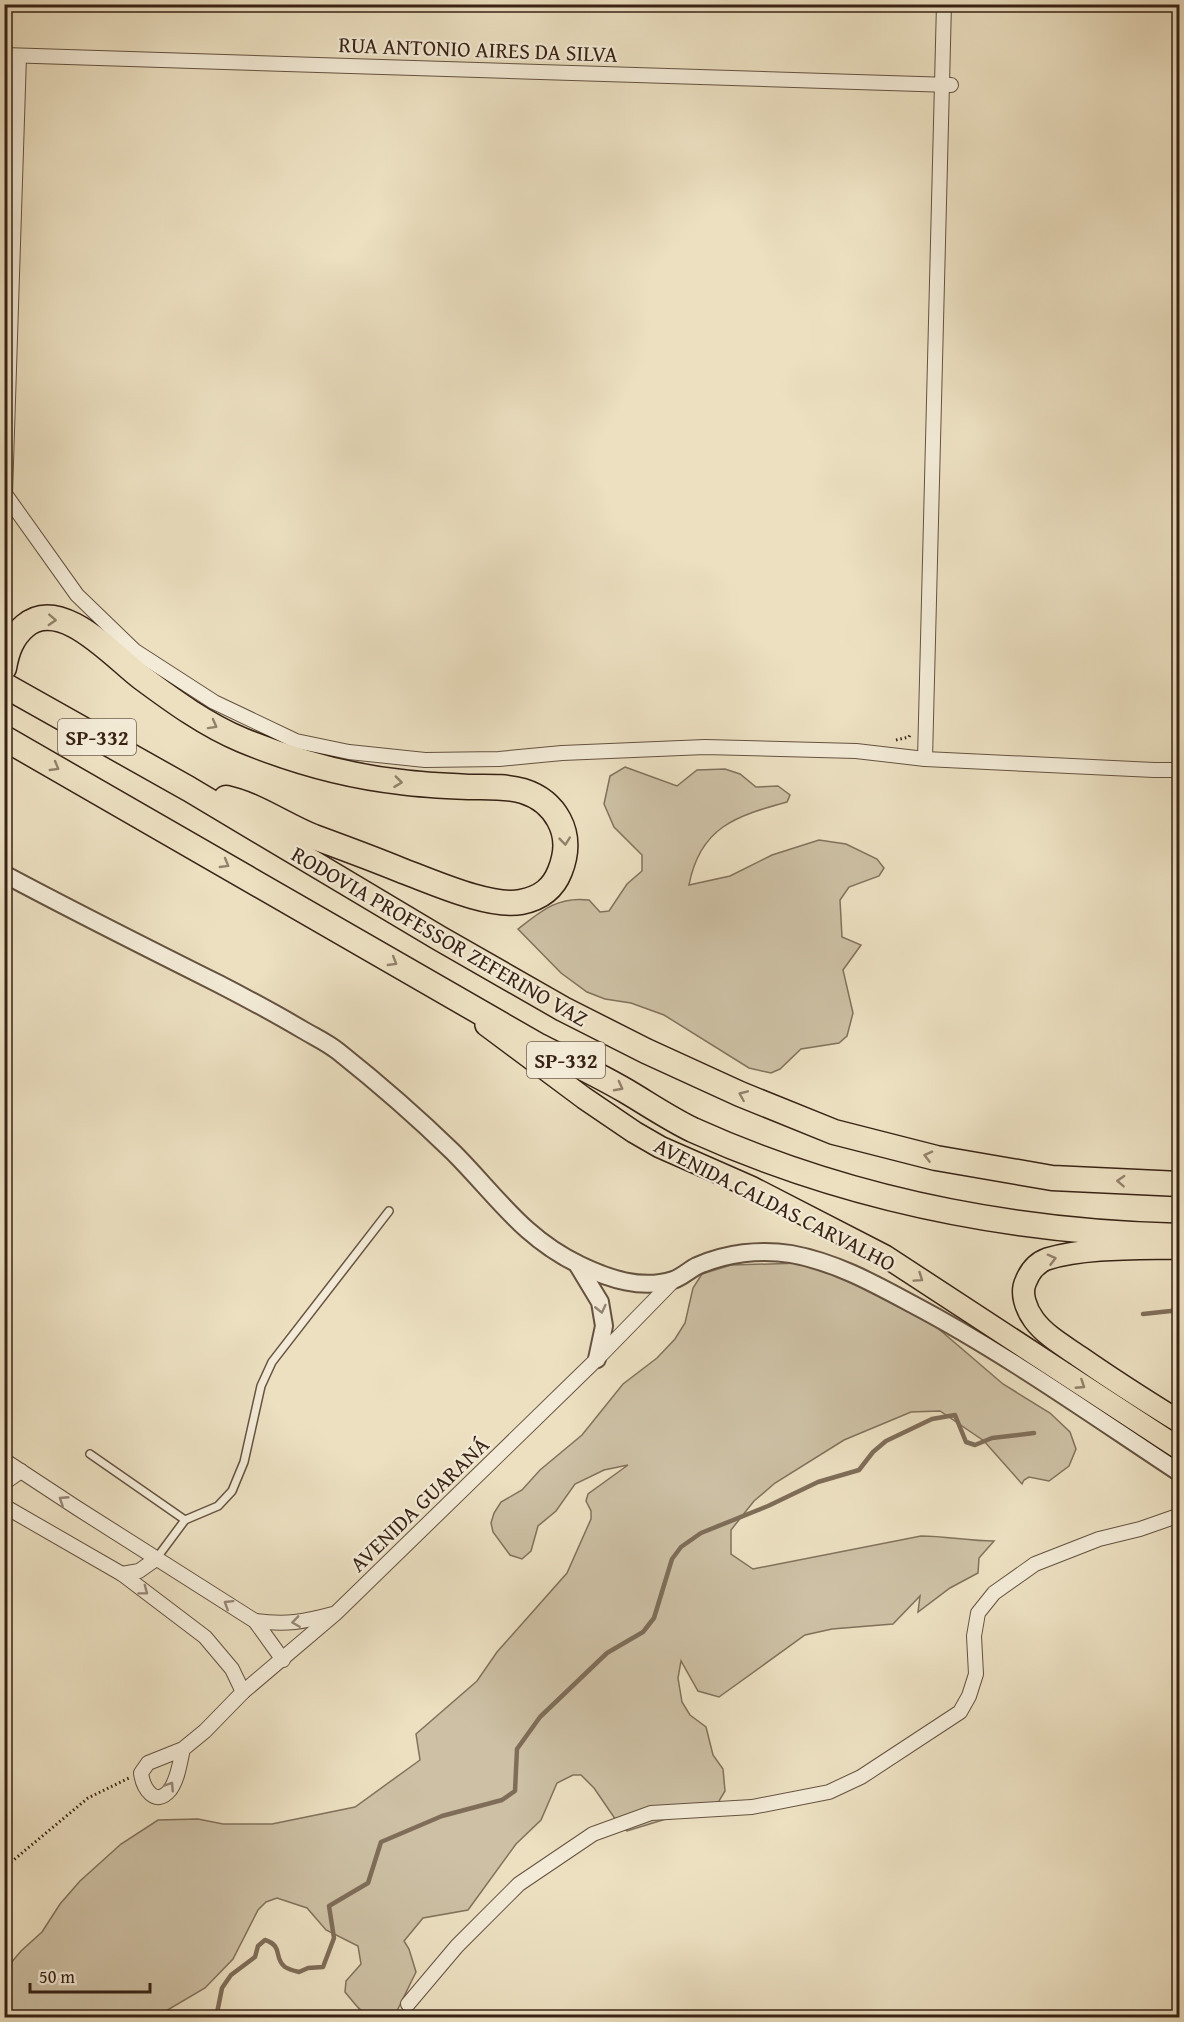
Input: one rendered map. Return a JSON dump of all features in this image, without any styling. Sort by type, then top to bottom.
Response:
[{"type":"highway","points":[[6,659],[19,631],[31,621],[56,619],[68,622],[94,638],[130,669],[177,703],[235,737],[297,762],[352,776],[402,783],[503,787],[523,790],[537,796],[549,805],[558,819],[565,834],[566,850],[555,884],[542,895],[519,902],[495,901],[447,887],[294,829],[238,801],[189,789]]},
{"type":"highway","name":"RODOVIA PROFESSOR ZEFERINO VAZ","points":[[4,685],[189,789],[562,1009],[740,1095],[834,1131],[936,1158],[1052,1178],[1179,1184]]},
{"type":"highway","name":"RODOVIA PROFESSOR ZEFERINO VAZ","points":[[4,738],[537,1045],[623,1089],[691,1129],[762,1159],[824,1180],[932,1209],[1048,1228],[1179,1236]]},
{"type":"main road","name":"AVENIDA CALDAS CARVALHO","points":[[437,988],[555,1077],[634,1132],[660,1147],[751,1187],[885,1256],[1179,1449]]},
{"type":"main road","points":[[1179,1248],[1087,1252],[1047,1259],[1037,1264],[1023,1285],[1025,1303],[1034,1320],[1048,1335],[1127,1390],[1179,1422]]},
{"type":"street","points":[[925,759],[946,85],[944,4]]},
{"type":"street","name":"RUA ANTONIO AIRES DA SILVA","points":[[4,55],[946,85]]},
{"type":"street","points":[[19,56],[5,494],[77,595],[135,651],[214,702],[297,741],[349,752],[425,760],[499,759],[562,753],[705,747],[856,751],[925,759],[1179,770]]},
{"type":"street","points":[[4,874],[262,1006],[336,1049],[453,1152],[511,1216],[543,1244],[576,1264],[623,1282],[646,1284],[675,1280]]},
{"type":"street","name":"AVENIDA CALDAS CARVALHO","points":[[675,1280],[696,1266],[721,1258],[763,1252],[791,1254],[847,1270],[948,1323],[1179,1473]]},
{"type":"street","points":[[576,1264],[600,1302],[604,1326],[597,1359]]},
{"type":"street","name":"AVENIDA GUARANÁ","points":[[141,1773],[147,1763],[183,1749],[205,1731],[243,1692],[335,1614],[675,1280]]},
{"type":"street","points":[[4,1460],[255,1621],[283,1659]]},
{"type":"street","points":[[4,1482],[21,1472]]},
{"type":"street","points":[[4,1506],[122,1574],[205,1636],[232,1669],[243,1692]]},
{"type":"street","points":[[408,2004],[457,1946],[519,1884],[594,1833],[651,1813],[752,1807],[829,1792],[870,1772],[960,1712],[969,1696],[976,1674],[974,1636],[978,1613],[994,1593],[1035,1564],[1099,1539],[1140,1529],[1179,1515]]},
{"type":"street","points":[[122,1574],[139,1571],[156,1559]]},
{"type":"street","points":[[255,1621],[280,1624],[299,1623],[335,1614]]},
{"type":"street","points":[[141,1773],[142,1783],[147,1792],[154,1796],[163,1796],[170,1791],[175,1782],[183,1749]]},
{"type":"lane","points":[[156,1559],[185,1520],[218,1506],[232,1491],[244,1462],[261,1386],[272,1362],[389,1211]]},
{"type":"lane","points":[[90,1454],[185,1520]]},
{"type":"path","points":[[888,742],[909,737],[914,727]]},
{"type":"path","points":[[4,1868],[88,1798],[141,1773]]},
{"type":"shaded area","points":[[625,767],[677,786],[697,770],[725,769],[740,774],[756,787],[778,786],[790,795],[787,802],[736,819],[711,837],[694,865],[689,885],[730,876],[772,855],[819,840],[846,844],[877,859],[884,868],[879,876],[849,887],[840,900],[842,937],[861,945],[843,970],[853,1013],[847,1036],[839,1043],[801,1049],[780,1069],[771,1073],[749,1068],[664,1015],[631,1003],[605,999],[587,992],[561,973],[518,929],[550,906],[568,900],[589,900],[600,912],[609,911],[627,884],[642,871],[642,855],[614,827],[604,804],[610,776]]},
{"type":"shaded area","points":[[802,1263],[824,1268],[920,1313],[1003,1384],[1050,1413],[1070,1432],[1076,1449],[1069,1466],[1049,1481],[1029,1477],[1022,1484],[984,1441],[940,1411],[911,1412],[844,1440],[775,1483],[754,1501],[731,1530],[731,1554],[753,1569],[921,1536],[994,1541],[979,1558],[978,1573],[950,1588],[918,1612],[920,1596],[893,1624],[832,1629],[805,1635],[719,1697],[698,1691],[681,1661],[678,1678],[682,1702],[690,1715],[706,1727],[713,1755],[723,1769],[725,1791],[716,1806],[700,1815],[666,1819],[627,1831],[620,1826],[594,1788],[581,1775],[573,1775],[557,1783],[541,1820],[516,1844],[468,1910],[423,1918],[404,1941],[416,1972],[394,2017],[365,2013],[345,1992],[346,1981],[361,1964],[358,1946],[326,1930],[307,1908],[277,1898],[266,1902],[258,1910],[233,1959],[205,1988],[164,2012],[160,2017],[5,2018],[5,1970],[42,1932],[60,1904],[80,1881],[121,1844],[158,1820],[198,1819],[223,1824],[272,1824],[355,1807],[420,1760],[416,1734],[477,1681],[497,1652],[567,1573],[591,1519],[591,1511],[586,1501],[588,1494],[628,1465],[604,1470],[575,1484],[556,1511],[538,1526],[531,1551],[522,1559],[510,1555],[493,1532],[491,1523],[501,1502],[522,1490],[540,1470],[582,1435],[623,1384],[657,1358],[675,1339],[685,1323],[693,1288],[702,1274],[731,1265]]},
{"type":"waterway","points":[[1143,1314],[1180,1310]]},
{"type":"waterway","points":[[216,2018],[222,1988],[231,1975],[255,1957],[258,1946],[265,1940],[274,1945],[281,1964],[286,1968],[299,1972],[308,1968],[323,1967],[334,1938],[329,1906],[368,1883],[381,1842],[442,1816],[502,1800],[515,1791],[517,1749],[540,1717],[607,1653],[643,1632],[654,1618],[672,1559],[681,1547],[701,1533],[768,1506],[818,1482],[859,1470],[873,1452],[886,1441],[932,1419],[955,1415],[966,1442],[975,1445],[992,1438],[1034,1433]]}]
